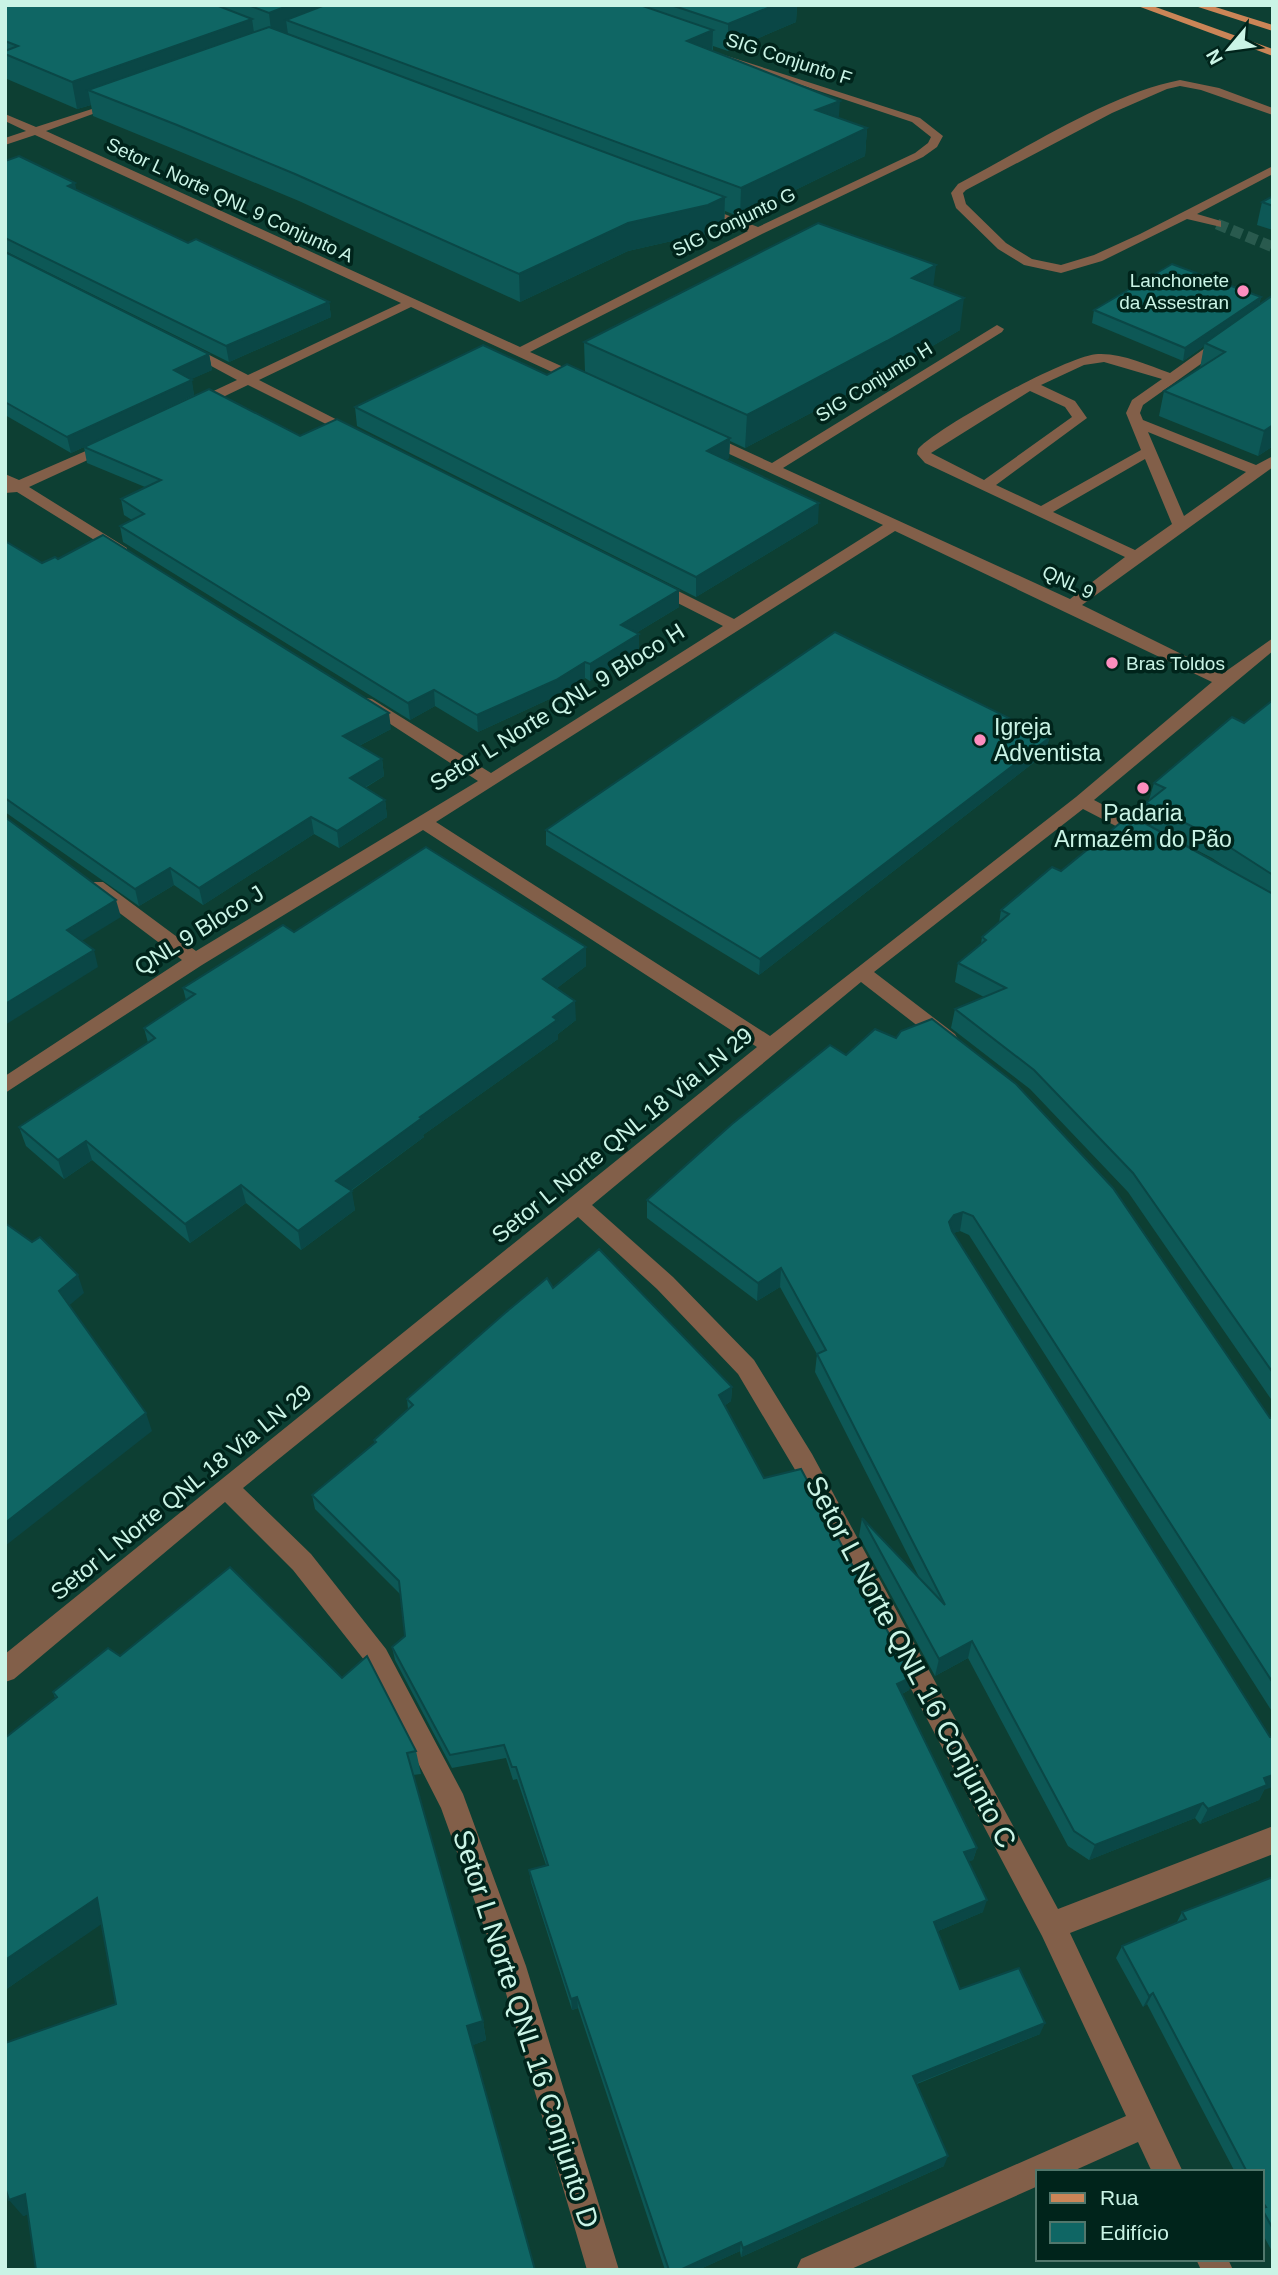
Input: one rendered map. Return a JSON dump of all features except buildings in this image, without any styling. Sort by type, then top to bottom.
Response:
[{"type":"main road","points":[[1140,5],[1273,54]]},
{"type":"main road","points":[[1197,5],[1273,28]]},
{"type":"street","name":"SIG Conjunto F","points":[[691,45],[916,120]]},
{"type":"street","points":[[1273,112],[1198,86],[1180,83],[1160,86],[985,175],[957,193],[960,205],[1002,246],[1028,262],[1045,268],[1061,269],[1098,258],[1273,169]]},
{"type":"street","points":[[5,142],[135,95]]},
{"type":"street","name":"Setor L Norte QNL 9 Conjunto A","points":[[5,117],[408,304],[596,387]]},
{"type":"street","name":"SIG Conjunto G","points":[[520,352],[758,231],[919,155],[933,145],[937,136],[916,120]]},
{"type":"street","points":[[681,201],[758,231]]},
{"type":"street","points":[[1183,214],[1217,224]]},
{"type":"street","points":[[176,414],[408,304]]},
{"type":"street","name":"SIG Conjunto H","points":[[772,469],[997,329]]},
{"type":"street","points":[[1180,525],[1134,421],[1133,413],[1137,403],[1239,330]]},
{"type":"street","points":[[176,343],[373,443]]},
{"type":"street","points":[[1136,556],[930,460],[924,454],[925,449],[1031,386],[1078,362],[1110,358],[1171,378]]},
{"type":"street","points":[[985,486],[1080,418],[1070,404],[1031,386]]},
{"type":"street","points":[[1134,421],[1257,471]]},
{"type":"street","name":"QNL 9","points":[[684,428],[1071,606],[1223,681]]},
{"type":"street","points":[[10,486],[128,436]]},
{"type":"street","points":[[1041,512],[1148,452]]},
{"type":"street","points":[[1071,606],[1136,556],[1273,460]]},
{"type":"street","points":[[10,486],[137,560]]},
{"type":"street","name":"Setor L Norte QNL 9 Bloco H","points":[[772,1047],[422,821],[893,525]]},
{"type":"street","points":[[645,581],[732,625]]},
{"type":"street","name":"Setor L Norte QNL 18 Via LN 29","points":[[5,1670],[226,1486],[578,1205],[861,972],[1082,801],[1223,681],[1273,643]]},
{"type":"street","points":[[349,692],[491,780]]},
{"type":"street","points":[[1082,801],[1155,840]]},
{"type":"street","name":"QNL 9 Bloco J","points":[[5,1086],[195,960],[422,821]]},
{"type":"street","points":[[83,877],[195,960]]},
{"type":"street","points":[[861,972],[968,1054]]},
{"type":"street","name":"Setor L Norte QNL 16 Conjunto C","points":[[578,1205],[665,1283],[746,1367],[852,1549],[1052,1926],[1167,2170]]},
{"type":"street","name":"Setor L Norte QNL 16 Conjunto D","points":[[226,1486],[302,1562],[377,1657],[453,1803],[512,1966],[603,2270]]},
{"type":"street","points":[[1052,1926],[1273,1840]]},
{"type":"street","points":[[1039,2170],[1144,2124]]},
{"type":"street","points":[[812,2270],[1036,2171]]},
{"type":"tunnel","points":[[1217,224],[1273,247]]},
{"type":"place","name":"Lanchonete da Assestran","points":[[1243,291]]},
{"type":"place","name":"Bras Toldos","points":[[1112,663]]},
{"type":"place","name":"Igreja Adventista","points":[[980,740]]},
{"type":"place","name":"Padaria Armazém do Pão","points":[[1143,788]]}]
